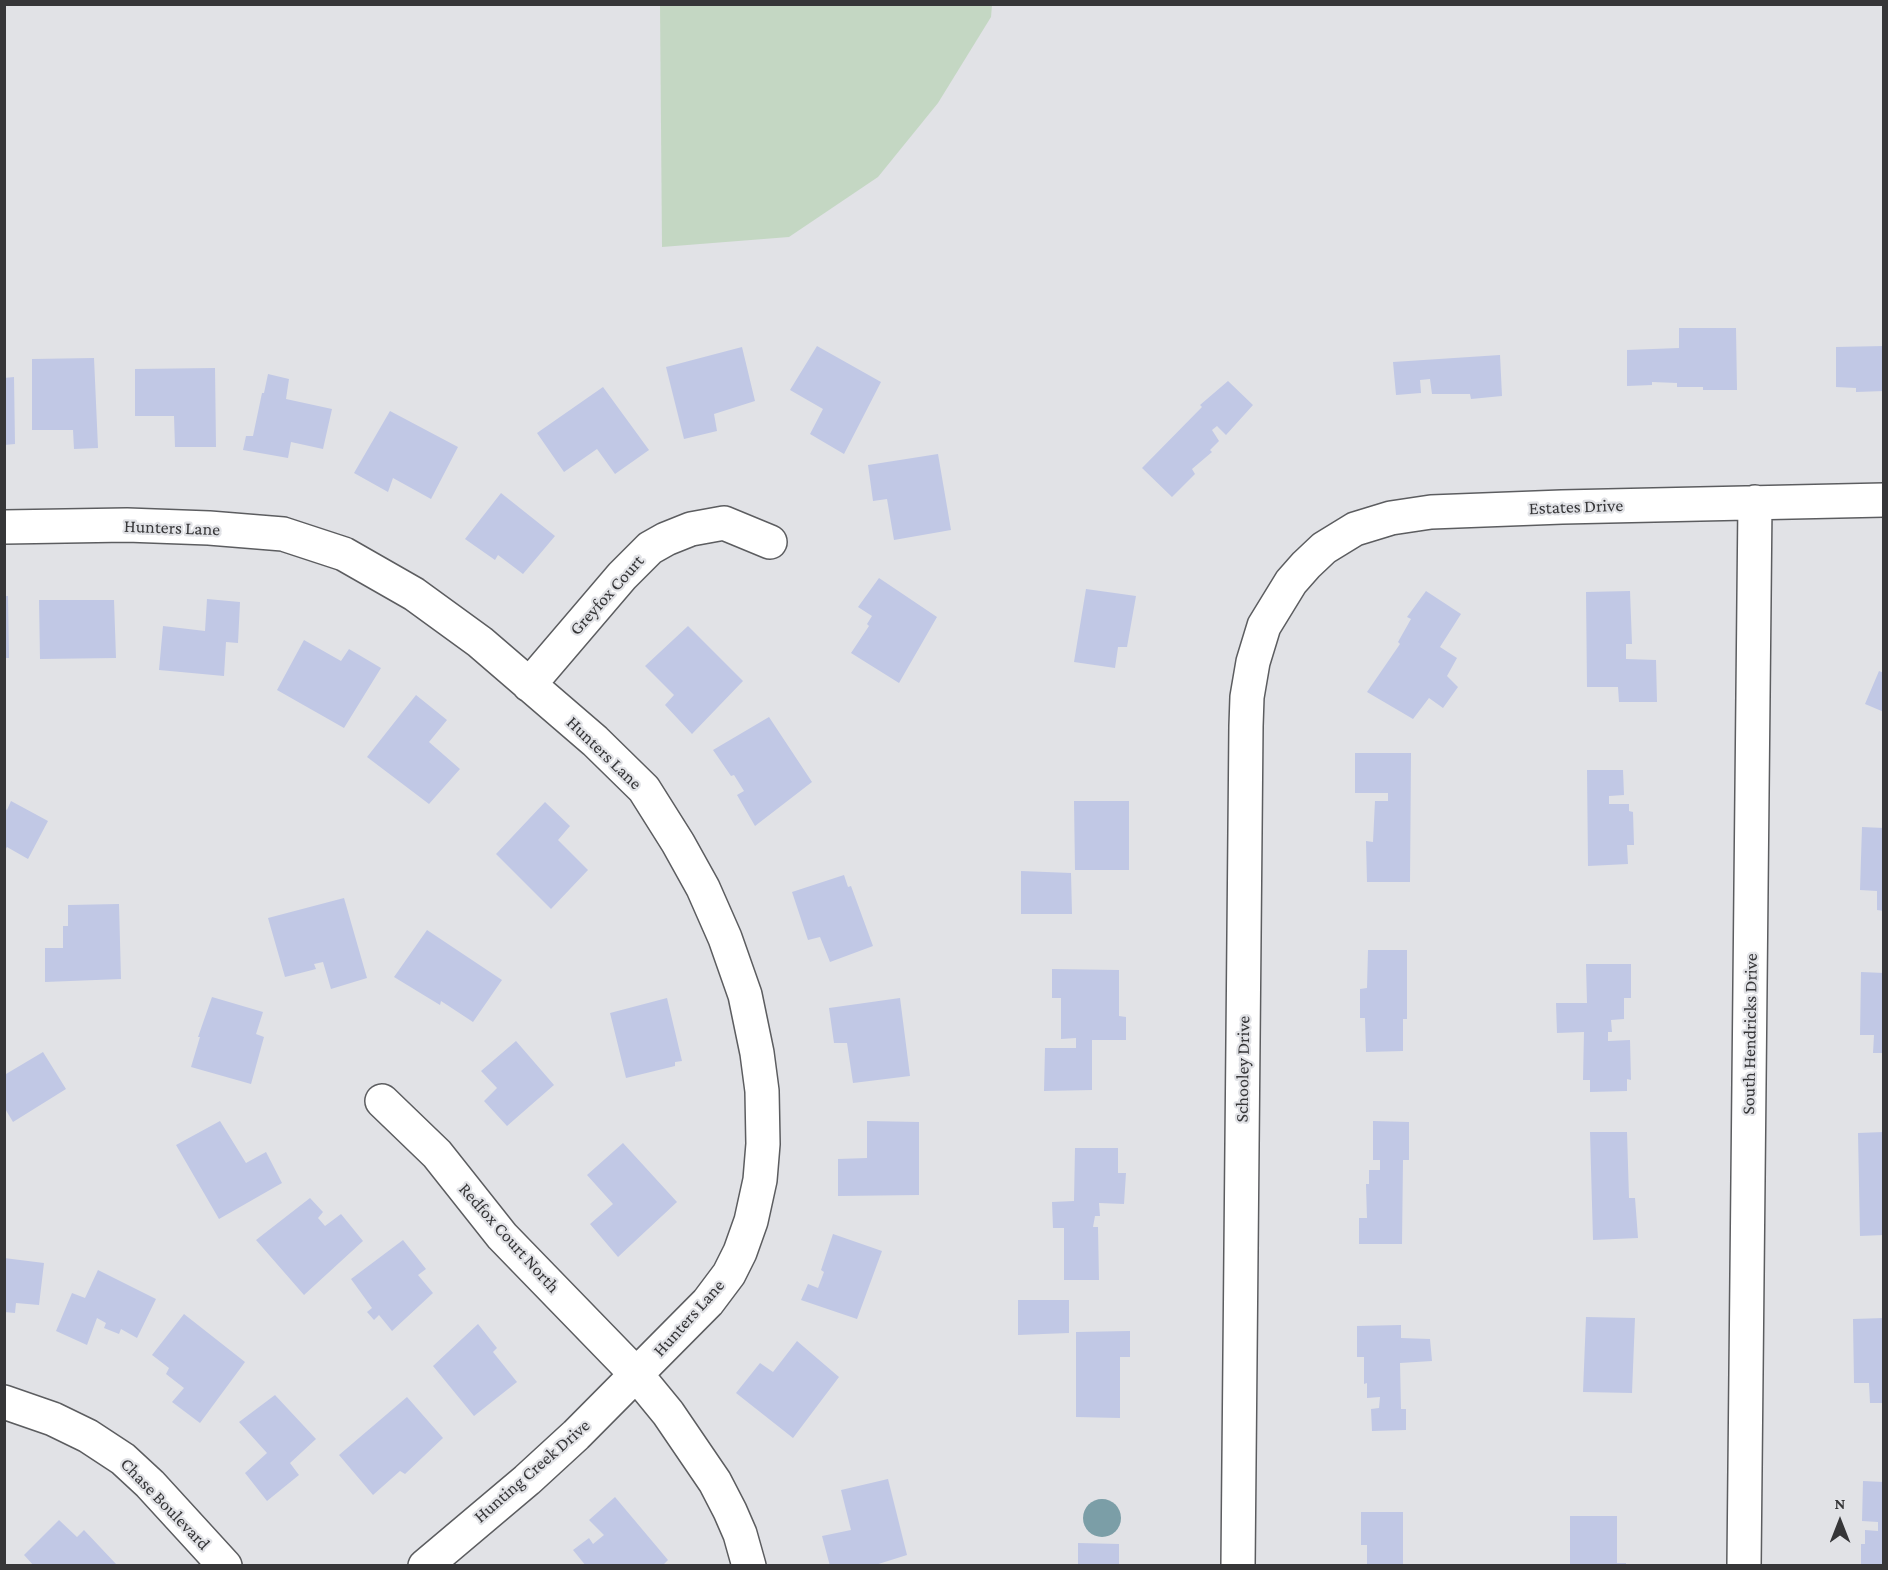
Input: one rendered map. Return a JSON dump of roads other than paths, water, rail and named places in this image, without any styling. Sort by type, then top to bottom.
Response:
[{"type":"street","name":"Estates Drive","points":[[1291,582],[1324,548],[1355,529],[1391,518],[1431,512],[1884,500]]},
{"type":"street","name":"South Hendricks Drive","points":[[1744,1566],[1755,502]]},
{"type":"street","name":"Greyfox Court","points":[[529,685],[622,576],[650,548],[691,529],[724,523],[770,542]]},
{"type":"street","name":"Hunters Lane","points":[[4,527],[127,525],[209,528],[282,534],[344,554],[414,594],[480,642],[595,741],[644,789],[703,888],[725,938],[745,995],[757,1053],[763,1121],[761,1168],[751,1221],[729,1274],[708,1302],[636,1374]]},
{"type":"street","name":"Schooley Drive","points":[[1238,1566],[1247,697],[1253,662],[1264,626],[1291,582]]},
{"type":"street","name":"Redfox Court North","points":[[382,1101],[437,1154],[502,1236],[636,1374],[668,1413],[715,1482],[740,1534],[749,1566]]},
{"type":"street","name":"Hunting Creek Drive","points":[[425,1566],[576,1435],[636,1374]]},
{"type":"street","name":"Chase Boulevard","points":[[4,1402],[53,1419],[88,1436],[123,1459],[150,1484],[225,1566]]},
{"type":"water","points":[[1102,1499],[1115,1505],[1121,1518],[1115,1531],[1102,1537],[1089,1531],[1083,1518],[1089,1505]]}]
